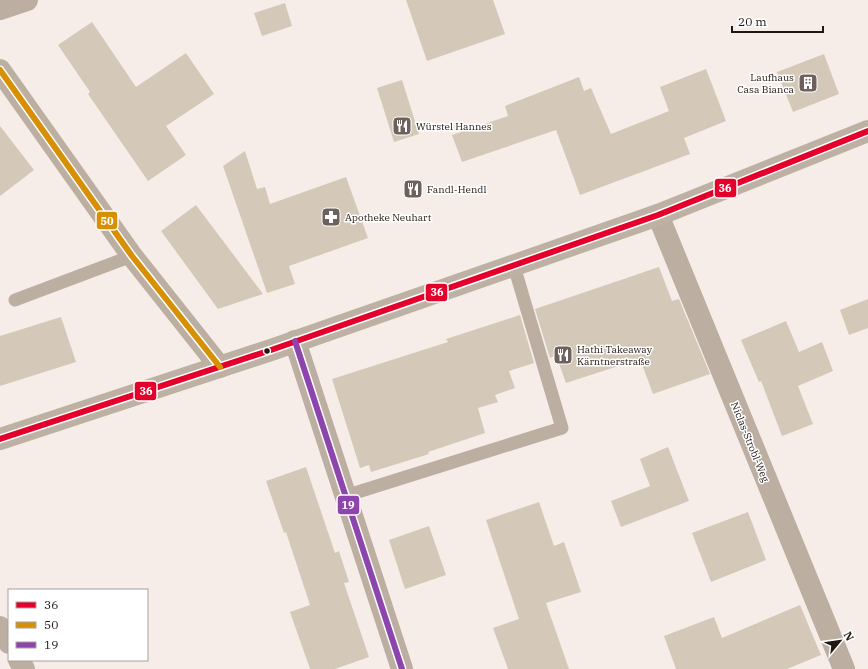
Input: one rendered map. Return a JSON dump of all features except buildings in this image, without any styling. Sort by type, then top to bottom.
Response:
[{"type":"main road","points":[[0,438],[220,367],[514,266],[658,215],[868,131]]},
{"type":"street","points":[[0,9],[27,0]]},
{"type":"street","points":[[0,70],[132,256],[220,367]]},
{"type":"street","name":"Niclas-Strobl-Weg","points":[[658,215],[844,669]]},
{"type":"street","points":[[295,341],[402,669]]},
{"type":"street","points":[[0,627],[8,641]]},
{"type":"lane","points":[[15,300],[132,256]]},
{"type":"lane","points":[[345,496],[562,428],[514,266]]},
{"type":"transit line","name":"50","points":[[0,70],[132,256],[220,367]]},
{"type":"transit line","name":"36","points":[[0,439],[271,350],[658,215],[868,131]]},
{"type":"transit line","name":"19","points":[[295,341],[402,669]]},
{"type":"place","name":"Laufhaus Casa Bianca","points":[[808,83]]},
{"type":"place","name":"Würstel Hannes","points":[[402,126]]},
{"type":"place","name":"Fandl-Hendl","points":[[413,189]]},
{"type":"place","name":"Apotheke Neuhart","points":[[331,217]]},
{"type":"place","name":"Hathi Takeaway Kärntnerstraße","points":[[563,355]]}]
